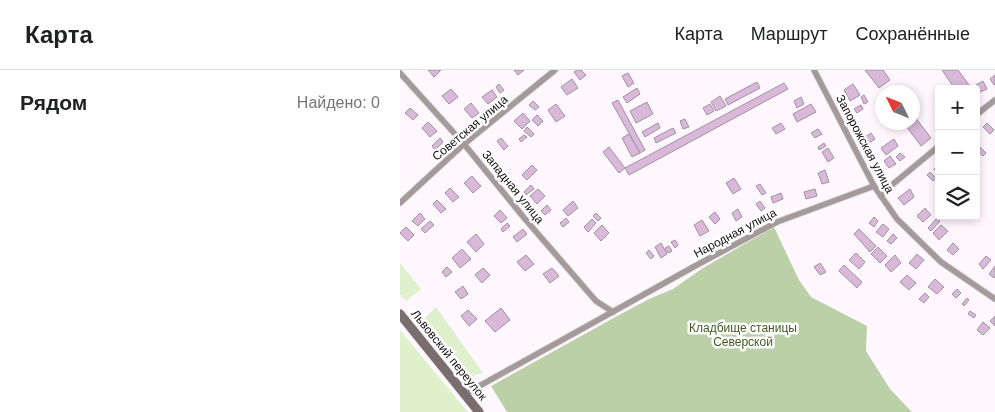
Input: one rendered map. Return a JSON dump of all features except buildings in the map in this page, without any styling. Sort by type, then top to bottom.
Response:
[{"type":"main road","name":"Львовский переулок","points":[[400,314],[479,412]]},
{"type":"street","name":"Советская улица","points":[[400,203],[464,144],[555,70]]},
{"type":"street","name":"Запорожская улица","points":[[814,70],[874,186],[897,219],[941,262],[995,299]]},
{"type":"street","name":"Западная улица","points":[[400,73],[464,144],[525,219],[596,301],[612,312]]},
{"type":"street","points":[[980,112],[995,100]]},
{"type":"street","points":[[881,196],[935,149]]},
{"type":"street","name":"Народная улица","points":[[465,394],[777,222],[874,186]]},
{"type":"green space","name":"Кладбище станицы Северской","points":[[774,227],[799,280],[811,297],[867,326],[866,351],[890,389],[912,412],[507,412],[491,386],[649,299],[673,289],[703,268]]},
{"type":"green space","points":[[400,263],[421,289],[406,301],[400,294]]},
{"type":"green space","points":[[436,307],[483,373],[466,378],[421,322]]},
{"type":"green space","points":[[400,330],[468,412],[400,412]]}]
